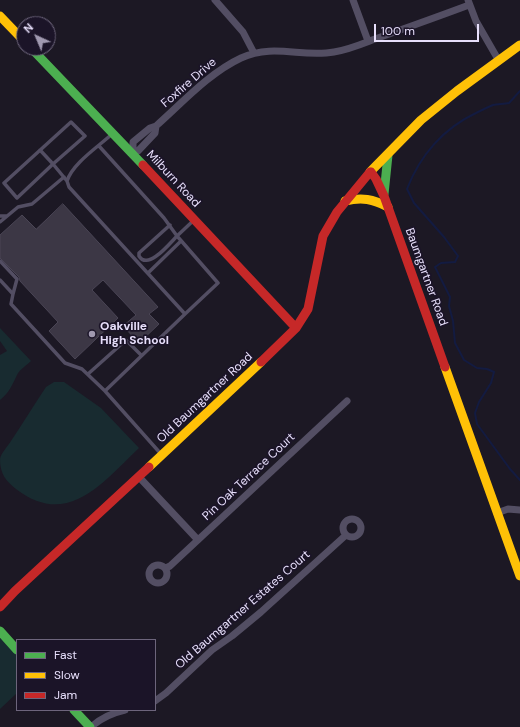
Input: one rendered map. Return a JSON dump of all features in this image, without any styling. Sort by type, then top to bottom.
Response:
[{"type":"street","points":[[215,0],[243,32],[254,53]]},
{"type":"street","points":[[353,0],[368,41]]},
{"type":"street","points":[[468,2],[476,21],[499,61]]},
{"type":"street","name":"Foxfire Drive","points":[[132,151],[138,151],[155,134],[156,126],[210,78],[226,66],[254,53],[272,50],[316,53],[334,52],[368,41],[468,2]]},
{"type":"street","points":[[0,16],[16,33]]},
{"type":"street","points":[[371,172],[421,121],[436,108],[520,45]]},
{"type":"street","name":"Milburn Road","points":[[39,56],[132,151],[296,328]]},
{"type":"street","points":[[384,196],[386,166],[389,154]]},
{"type":"street","name":"Baumgartner Road","points":[[371,172],[384,196],[520,576]]},
{"type":"street","name":"Old Baumgartner Road","points":[[0,607],[5,600],[296,328],[308,309],[323,236],[332,218],[371,172]]},
{"type":"street","points":[[345,201],[358,198],[368,198],[377,200],[388,207]]},
{"type":"street","name":"Pin Oak Terrace Court","points":[[166,568],[170,566],[347,401]]},
{"type":"street","points":[[138,476],[198,540]]},
{"type":"street","points":[[498,513],[508,509],[520,510]]},
{"type":"street","name":"Old Baumgartner Estates Court","points":[[156,700],[166,693],[212,650],[261,612],[346,534]]},
{"type":"street","points":[[0,631],[16,649]]},
{"type":"street","points":[[75,711],[91,727],[100,719],[121,711]]},
{"type":"lane","points":[[71,122],[85,136],[53,164],[16,198],[4,183],[71,122]]},
{"type":"lane","points":[[67,181],[75,167],[113,133]]},
{"type":"lane","points":[[98,146],[170,225],[181,241],[218,283],[105,390]]},
{"type":"lane","points":[[40,150],[64,177],[69,187],[185,314]]},
{"type":"lane","points":[[0,222],[18,208],[32,204],[64,177]]},
{"type":"lane","points":[[0,216],[7,216]]},
{"type":"lane","points":[[170,225],[139,253],[138,256],[140,259],[149,261],[155,257],[195,220]]},
{"type":"lane","points":[[148,273],[181,241]]},
{"type":"lane","points":[[0,261],[17,279],[11,304],[65,364],[82,369],[105,390],[162,454]]},
{"type":"lane","points":[[0,280],[13,294]]},
{"type":"lane","points":[[88,374],[126,340],[142,356]]},
{"type":"green space","points":[[0,328],[31,361],[19,371],[8,392],[0,400],[0,355],[7,351],[0,341]]},
{"type":"green space","points":[[54,382],[64,382],[101,408],[139,448],[112,474],[84,496],[68,503],[52,504],[35,500],[12,486],[2,473],[0,459],[3,452],[46,387]]},
{"type":"green space","points":[[0,636],[16,653],[16,694],[0,709]]},
{"type":"building","name":"Oakville High School","points":[[63,204],[158,307],[149,314],[159,324],[139,343],[123,326],[136,315],[103,280],[92,290],[118,318],[75,359],[49,331],[58,322],[20,281],[19,277],[0,258],[0,235],[22,215],[36,229]]},
{"type":"waterway","points":[[520,91],[509,103],[493,105],[464,119],[454,126],[434,144],[426,154],[412,177],[407,189],[414,203],[444,237],[458,256],[455,262],[441,263],[435,267],[450,297],[449,306],[453,321],[455,343],[464,360],[477,368],[487,369],[494,372],[491,383],[479,402],[475,413],[477,424],[510,469],[520,480]]},
{"type":"traffic: fast","points":[[39,56],[143,165]]},
{"type":"traffic: fast","points":[[384,194],[388,155]]},
{"type":"traffic: fast","points":[[0,631],[16,649]]},
{"type":"traffic: fast","points":[[75,711],[90,727]]},
{"type":"traffic: slow","points":[[0,16],[16,33]]},
{"type":"traffic: slow","points":[[370,172],[421,120],[457,91],[520,45]]},
{"type":"traffic: slow","points":[[345,201],[357,199],[367,200],[377,202],[388,207]]},
{"type":"traffic: slow","points":[[149,467],[261,362]]},
{"type":"traffic: slow","points":[[445,367],[520,576]]},
{"type":"traffic: jam","points":[[143,165],[296,328]]},
{"type":"traffic: jam","points":[[261,362],[296,328],[308,309],[323,236],[337,212],[370,172]]},
{"type":"traffic: jam","points":[[371,172],[384,196],[445,367]]},
{"type":"traffic: jam","points":[[0,607],[15,591],[149,467]]},
{"type":"place","name":"Oakville High School","points":[[92,334]]}]
